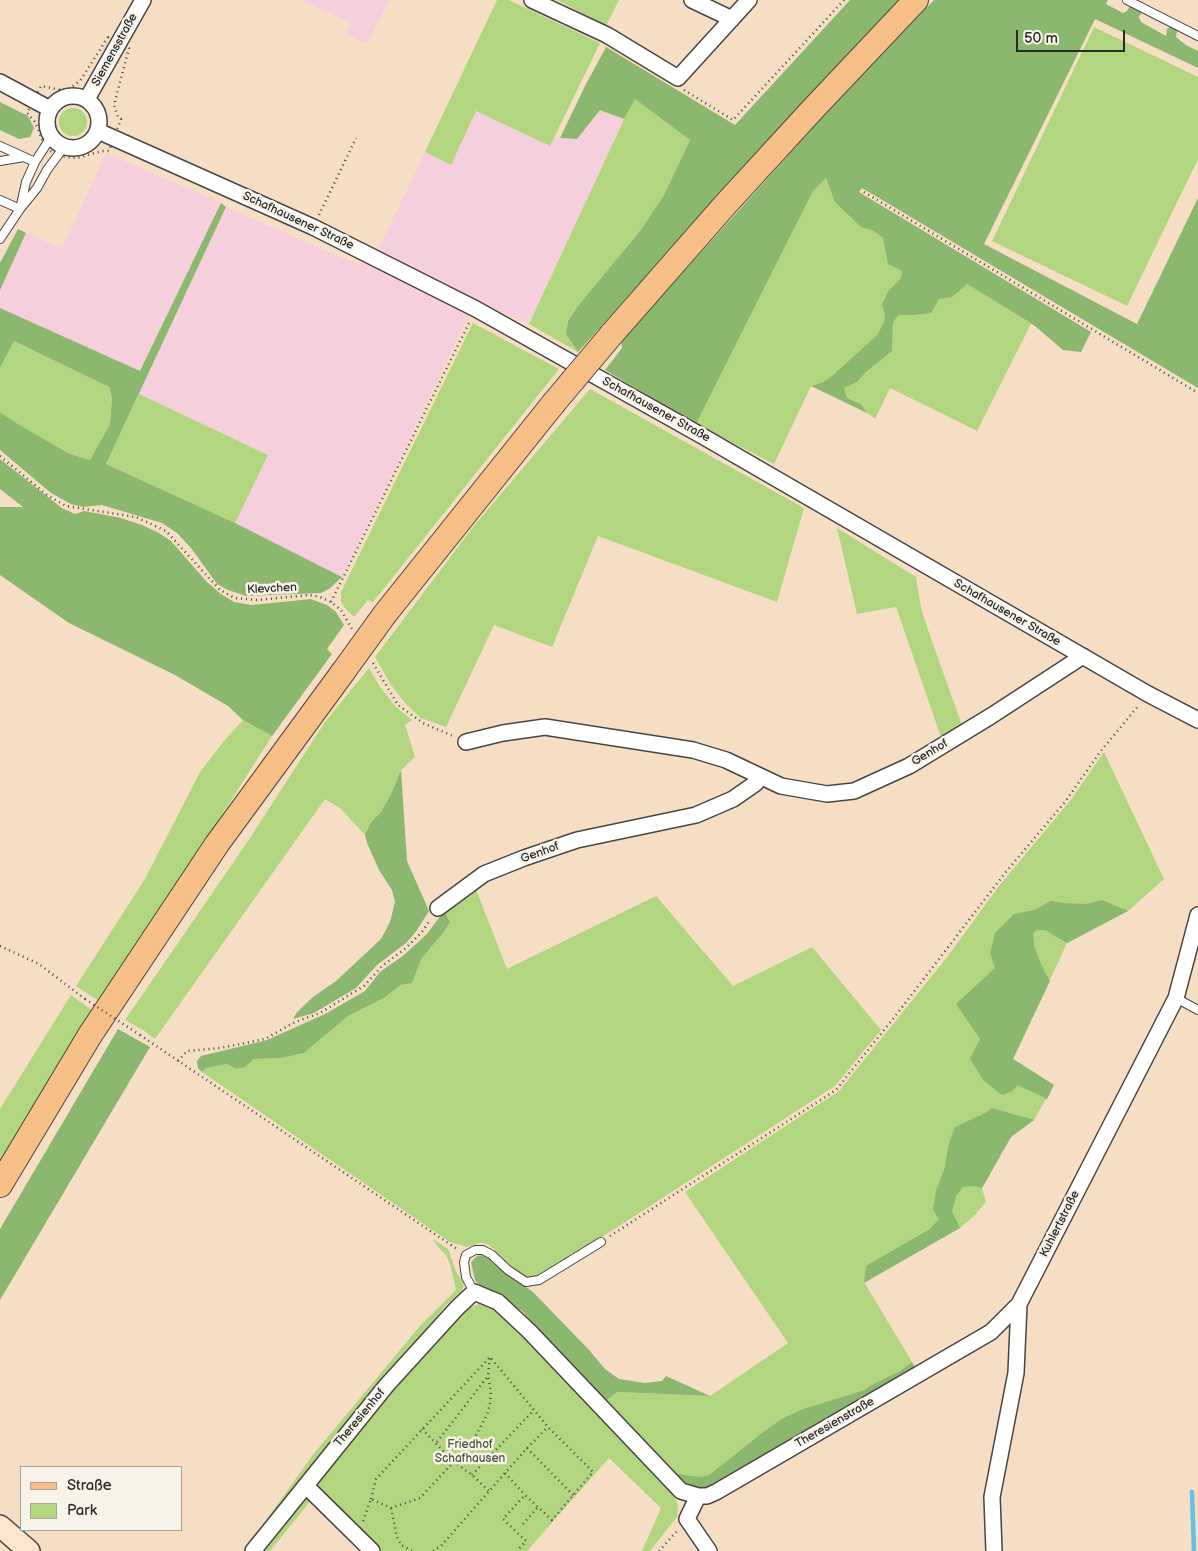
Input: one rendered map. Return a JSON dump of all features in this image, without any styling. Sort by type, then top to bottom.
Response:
[{"type":"main road","points":[[0,1186],[90,1035],[200,869],[385,614],[553,404],[611,335],[812,109],[916,0]]},
{"type":"main road","points":[[0,1526],[30,1551]]},
{"type":"street","name":"Siemensstraße","points":[[86,99],[143,0]]},
{"type":"street","points":[[532,0],[608,35],[680,83],[749,0]]},
{"type":"street","points":[[692,0],[732,20]]},
{"type":"street","points":[[0,82],[50,109]]},
{"type":"street","points":[[79,96],[86,99],[98,113],[98,131],[88,144],[72,148],[64,147],[51,137],[47,128],[47,118],[50,109],[55,102],[62,98],[79,96]]},
{"type":"street","name":"Schafhausener Straße","points":[[98,131],[313,228],[476,309],[704,437],[1148,694],[1198,720]]},
{"type":"street","name":"Genhof","points":[[466,742],[503,733],[545,727],[693,750],[726,760],[781,786],[827,794],[854,791],[909,766],[992,716],[1083,656]]},
{"type":"street","name":"Genhof","points":[[438,908],[484,874],[577,840],[696,815],[733,799],[756,783],[760,776]]},
{"type":"street","name":"Kuhlertstraße","points":[[994,1551],[992,1497],[1016,1373],[1019,1304],[1176,998],[1198,915]]},
{"type":"street","points":[[474,1292],[498,1302],[529,1331],[681,1491],[698,1496],[687,1518],[709,1551]]},
{"type":"street","name":"Theresienhof","points":[[253,1551],[386,1386],[474,1292]]},
{"type":"street","name":"Theresienstraße","points":[[698,1496],[708,1496],[716,1492],[991,1332],[1019,1304]]},
{"type":"street","points":[[306,1486],[372,1551]]},
{"type":"lane","points":[[1127,0],[1198,36]]},
{"type":"lane","points":[[20,209],[26,182],[35,162],[51,137]]},
{"type":"lane","points":[[0,146],[35,162]]},
{"type":"lane","points":[[0,239],[64,147]]},
{"type":"lane","points":[[0,160],[24,158]]},
{"type":"lane","points":[[0,200],[20,209]]},
{"type":"lane","points":[[1176,998],[1198,1010]]},
{"type":"lane","points":[[474,1292],[466,1277],[464,1262],[466,1255],[474,1250],[483,1250],[492,1255],[526,1282],[539,1280],[601,1242]]},
{"type":"path","points":[[680,83],[733,120],[844,0]]},
{"type":"path","points":[[313,228],[356,138]]},
{"type":"path","points":[[864,192],[1198,393]]},
{"type":"path","points":[[353,631],[341,610],[332,602],[476,309]]},
{"type":"path","name":"Klevchen","points":[[0,456],[47,495],[66,506],[136,517],[166,531],[220,590],[235,598],[257,600],[309,596],[320,597],[332,602]]},
{"type":"path","points":[[371,660],[398,705],[423,723],[466,742]]},
{"type":"path","points":[[601,1242],[836,1090],[1005,873],[1066,802],[1100,752],[1148,694]]},
{"type":"path","points":[[178,1061],[187,1051],[220,1048],[265,1039],[296,1022],[320,1013],[346,998],[364,986],[382,966],[406,948],[422,932],[438,908]]},
{"type":"path","points":[[0,946],[39,964],[85,999],[466,1255]]},
{"type":"path","points":[[371,1499],[391,1508],[420,1498],[473,1441],[487,1415],[491,1392],[488,1376],[490,1357]]},
{"type":"path","points":[[490,1357],[548,1427],[593,1472],[552,1520],[505,1473]]},
{"type":"path","points":[[357,1536],[371,1499],[376,1479],[490,1357]]},
{"type":"path","points":[[436,1442],[488,1376]]},
{"type":"path","points":[[472,1475],[533,1410]]},
{"type":"path","points":[[433,1551],[441,1546],[527,1448],[548,1427]]},
{"type":"path","points":[[422,1429],[453,1461],[490,1492]]},
{"type":"path","points":[[527,1448],[573,1495]]},
{"type":"path","points":[[518,1551],[526,1541],[503,1520],[525,1495]]},
{"type":"path","points":[[523,1524],[538,1507]]},
{"type":"path","points":[[391,1508],[397,1537],[401,1545],[412,1551]]},
{"type":"path","points":[[659,1551],[687,1518]]},
{"type":"shaded area","points":[[301,0],[389,0],[367,44],[346,34],[351,23]]},
{"type":"shaded area","points":[[600,110],[624,119],[529,324],[476,300],[342,577],[235,523],[267,455],[139,394],[226,207],[358,265],[379,248],[425,152],[451,165],[476,111],[528,135],[577,139]]},
{"type":"shaded area","points":[[106,153],[221,203],[140,372],[0,308],[0,290],[26,233],[62,249]]},
{"type":"green space","points":[[497,0],[509,0],[600,43],[550,146],[476,111],[451,165],[425,152]]},
{"type":"green space","points":[[557,0],[619,0],[606,26]]},
{"type":"green space","points":[[850,0],[900,0],[804,100],[578,352],[566,334],[568,321],[578,306],[640,231],[664,195],[690,140],[635,99],[624,119],[600,110],[577,139],[560,138],[606,47],[735,125]]},
{"type":"green space","points":[[934,0],[1108,0],[1106,4],[1123,13],[1130,6],[1139,7],[1142,12],[1139,17],[1141,22],[1166,36],[1167,29],[1172,26],[1177,31],[1176,37],[1198,51],[1198,68],[1095,19],[984,244],[1137,324],[1198,198],[1198,388],[862,188],[859,192],[1091,332],[1081,352],[1063,350],[1035,326],[967,284],[952,297],[939,299],[931,313],[899,315],[893,322],[892,351],[866,372],[857,382],[844,388],[847,398],[861,404],[867,413],[811,386],[823,382],[833,375],[877,335],[884,322],[885,315],[882,304],[888,291],[901,278],[902,271],[888,264],[883,238],[872,230],[861,227],[835,202],[826,178],[813,191],[696,424],[605,370],[622,348],[621,341],[823,117]]},
{"type":"green space","points":[[1094,27],[1198,77],[1198,159],[1127,306],[992,241]]},
{"type":"green space","points":[[634,98],[690,140],[664,195],[640,231],[578,306],[568,321],[566,334],[578,352],[529,324]]},
{"type":"green space","points":[[0,102],[28,116],[34,128],[30,137],[19,139],[0,130]]},
{"type":"green space","points":[[73,108],[83,112],[87,122],[83,132],[73,136],[63,132],[59,122],[63,112]]},
{"type":"green space","points":[[826,178],[831,189],[861,226],[872,230],[883,238],[885,248],[902,271],[901,278],[888,291],[882,303],[885,315],[884,322],[877,335],[833,375],[823,382],[811,386],[774,464],[696,424],[813,191]]},
{"type":"green space","points":[[221,203],[226,207],[106,464],[235,523],[342,577],[329,589],[321,593],[246,596],[228,590],[217,584],[191,548],[177,533],[162,523],[102,505],[83,507],[71,504],[51,493],[0,450],[0,412],[70,454],[90,460],[110,424],[112,398],[109,387],[14,341],[0,368],[0,308],[140,371]]},
{"type":"green space","points":[[18,229],[26,233],[0,290],[0,263]]},
{"type":"green space","points":[[967,284],[1031,324],[977,431],[890,388],[875,419],[867,413],[861,404],[847,398],[843,388],[857,382],[866,372],[892,351],[893,322],[899,315],[914,315],[939,299],[952,296]]},
{"type":"green space","points":[[473,323],[559,369],[373,602],[368,600],[354,617],[344,607],[341,601],[341,592]]},
{"type":"green space","points":[[14,341],[109,387],[112,398],[110,424],[90,460],[70,454],[0,412],[0,368]]},
{"type":"green space","points":[[590,389],[804,508],[777,602],[598,536],[552,647],[494,625],[446,727],[421,718],[406,704],[391,685],[375,657],[473,527]]},
{"type":"green space","points":[[139,394],[268,455],[235,523],[106,464]]},
{"type":"green space","points":[[0,459],[62,508],[75,514],[84,511],[121,518],[159,533],[171,541],[207,582],[234,602],[252,605],[311,599],[327,605],[336,612],[344,625],[327,649],[332,654],[272,736],[243,720],[228,706],[175,675],[69,623],[0,575],[0,507],[23,507],[0,489]]},
{"type":"green space","points":[[837,528],[916,577],[921,608],[963,728],[942,740],[896,607],[857,614]]},
{"type":"green space","points":[[369,668],[380,687],[396,707],[412,720],[405,725],[415,757],[401,770],[381,812],[371,822],[365,835],[340,808],[325,799],[155,1039],[125,1020],[248,841],[325,722]]},
{"type":"green space","points":[[243,720],[272,736],[102,1003],[76,986],[145,879],[200,772]]},
{"type":"green space","points":[[1104,752],[1164,879],[1128,911],[1067,943],[1013,1059],[1054,1085],[1034,1120],[1011,1137],[982,1188],[986,1202],[960,1228],[864,1282],[912,1362],[900,1371],[864,1390],[803,1409],[783,1418],[709,1475],[700,1477],[666,1472],[604,1403],[617,1392],[710,1396],[788,1343],[685,1192],[839,1091],[948,956],[999,886],[1070,801]]},
{"type":"green space","points":[[401,770],[407,861],[429,911],[406,943],[377,965],[356,988],[314,1013],[293,1019],[297,1012],[313,997],[336,981],[381,939],[390,922],[395,902],[392,890],[379,870],[365,835],[371,822],[381,812],[391,794]]},
{"type":"green space","points":[[475,887],[507,969],[656,896],[733,986],[812,947],[881,1030],[835,1086],[545,1274],[532,1279],[525,1278],[488,1244],[480,1243],[467,1247],[450,1242],[202,1072],[206,1068],[227,1064],[238,1069],[245,1067],[254,1059],[281,1058],[304,1053],[348,1016],[384,998],[401,985],[412,983],[422,958],[443,933],[444,911]]},
{"type":"green space","points":[[1102,900],[1128,911],[1067,943],[1045,930],[1037,930],[1033,933],[1034,946],[1050,981],[1013,1059],[1054,1085],[1047,1099],[1018,1085],[1011,1092],[1002,1095],[984,1081],[970,1059],[980,1039],[956,1004],[995,968],[990,953],[995,933],[1014,914],[1034,910],[1051,901],[1086,904]]},
{"type":"green space","points":[[444,911],[450,922],[422,958],[412,983],[401,985],[384,998],[348,1016],[304,1053],[281,1058],[254,1059],[245,1067],[237,1069],[227,1064],[206,1068],[202,1072],[198,1068],[197,1061],[201,1056],[267,1040],[325,1014],[365,991],[380,972],[404,955],[427,934]]},
{"type":"green space","points":[[71,995],[97,1014],[0,1179],[0,1109]]},
{"type":"green space","points":[[118,1029],[150,1047],[0,1300],[0,1229]]},
{"type":"green space","points":[[992,1108],[1034,1120],[1011,1137],[982,1188],[974,1186],[963,1187],[956,1196],[952,1211],[960,1228],[864,1283],[866,1266],[930,1229],[939,1219],[933,1210],[936,1191],[945,1167],[948,1147],[955,1127]]},
{"type":"green space","points":[[433,1239],[448,1249],[457,1274],[464,1283],[462,1292],[448,1303],[244,1551],[312,1456],[420,1326],[456,1290],[446,1255]]},
{"type":"green space","points":[[483,1255],[533,1292],[605,1369],[619,1379],[645,1383],[662,1381],[666,1376],[710,1396],[617,1392],[604,1403],[522,1311],[501,1297],[481,1288],[475,1280],[471,1262],[477,1256]]},
{"type":"green space","name":"Friedhof Schafhausen","points":[[481,1303],[497,1310],[513,1324],[671,1489],[678,1505],[677,1517],[650,1551],[642,1551],[661,1508],[609,1458],[527,1551],[378,1551],[311,1486],[453,1322],[471,1307]]},
{"type":"green space","points":[[912,1362],[917,1370],[745,1475],[702,1490],[682,1486],[666,1472],[700,1477],[709,1475],[783,1418],[803,1409],[864,1390],[900,1371]]},
{"type":"green space","points":[[304,1497],[312,1499],[270,1551],[263,1551]]},
{"type":"waterway","points":[[1192,1492],[1194,1551]]}]
